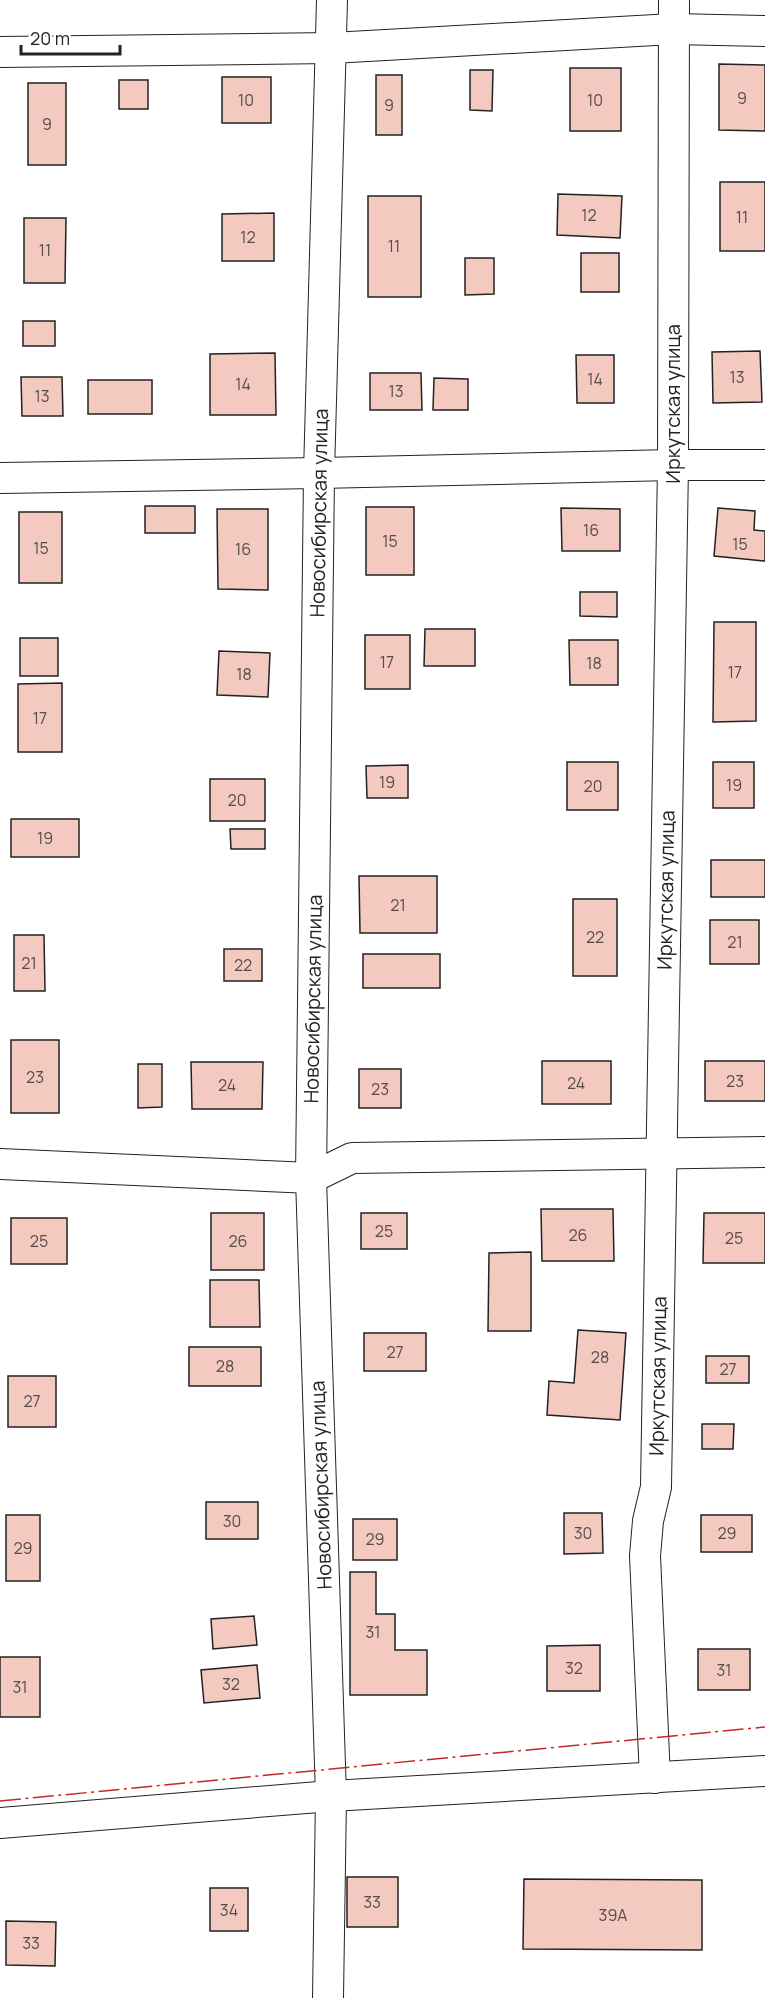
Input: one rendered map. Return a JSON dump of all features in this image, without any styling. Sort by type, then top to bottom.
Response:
[{"type":"street","name":"Новосибирская улица","points":[[328,1998],[331,1796],[311,1178],[319,473],[332,0]]},
{"type":"street","name":"Иркутская улица","points":[[655,1778],[645,1556],[648,1521],[656,1487],[673,465],[674,0]]},
{"type":"street","points":[[0,52],[332,48],[673,29],[765,31]]},
{"type":"street","points":[[0,478],[765,465]]},
{"type":"street","points":[[0,1164],[311,1178],[352,1158],[765,1152]]},
{"type":"street","points":[[0,1823],[331,1796],[765,1771]]},
{"type":"building","points":[[719,64],[765,65],[765,131],[719,130]]},
{"type":"building","points":[[570,68],[621,68],[621,131],[570,131]]},
{"type":"building","points":[[470,70],[493,70],[492,111],[470,110]]},
{"type":"building","points":[[376,75],[402,75],[402,135],[376,135]]},
{"type":"building","points":[[222,77],[271,77],[271,123],[222,123]]},
{"type":"building","points":[[119,80],[148,80],[148,109],[119,109]]},
{"type":"building","points":[[28,83],[66,83],[66,165],[28,165]]},
{"type":"building","points":[[720,182],[765,182],[765,251],[720,251]]},
{"type":"building","points":[[558,194],[622,196],[620,238],[557,235]]},
{"type":"building","points":[[368,196],[421,196],[421,297],[368,297]]},
{"type":"building","points":[[274,213],[274,261],[222,261],[222,214]]},
{"type":"building","points":[[24,218],[66,218],[65,283],[24,283]]},
{"type":"building","points":[[581,253],[619,253],[619,292],[581,292]]},
{"type":"building","points":[[465,258],[494,258],[494,294],[465,295]]},
{"type":"building","points":[[23,321],[55,321],[55,346],[23,346]]},
{"type":"building","points":[[760,351],[762,402],[713,403],[712,352]]},
{"type":"building","points":[[275,353],[276,415],[210,415],[210,354]]},
{"type":"building","points":[[576,355],[614,355],[614,403],[577,403]]},
{"type":"building","points":[[370,373],[421,373],[422,410],[370,410]]},
{"type":"building","points":[[21,377],[62,377],[63,416],[22,416]]},
{"type":"building","points":[[434,378],[468,379],[468,410],[433,410]]},
{"type":"building","points":[[88,380],[152,380],[152,414],[88,414]]},
{"type":"building","points":[[145,506],[195,506],[195,533],[145,533]]},
{"type":"building","points":[[366,507],[414,507],[414,575],[366,575]]},
{"type":"building","points":[[561,508],[620,509],[620,551],[562,551]]},
{"type":"building","points":[[718,508],[755,511],[754,530],[765,531],[765,561],[714,556]]},
{"type":"building","points":[[217,509],[268,509],[268,590],[218,589]]},
{"type":"building","points":[[19,512],[62,512],[62,583],[19,583]]},
{"type":"building","points":[[580,592],[617,592],[617,617],[580,616]]},
{"type":"building","points":[[714,622],[756,622],[756,721],[713,722]]},
{"type":"building","points":[[425,629],[475,629],[475,666],[424,666]]},
{"type":"building","points":[[365,635],[410,635],[410,689],[365,689]]},
{"type":"building","points":[[20,638],[58,638],[58,676],[20,676]]},
{"type":"building","points":[[569,640],[618,640],[618,685],[570,685]]},
{"type":"building","points":[[219,651],[270,653],[268,697],[217,695]]},
{"type":"building","points":[[62,683],[62,752],[18,752],[18,684]]},
{"type":"building","points":[[567,762],[618,762],[618,810],[567,810]]},
{"type":"building","points":[[713,762],[754,762],[754,808],[713,808]]},
{"type":"building","points":[[408,765],[408,798],[367,798],[366,766]]},
{"type":"building","points":[[210,779],[265,779],[265,821],[210,821]]},
{"type":"building","points":[[11,819],[79,819],[79,857],[11,857]]},
{"type":"building","points":[[230,829],[265,829],[265,849],[231,849]]},
{"type":"building","points":[[711,860],[765,860],[765,897],[711,897]]},
{"type":"building","points":[[359,876],[437,876],[437,933],[360,933]]},
{"type":"building","points":[[573,899],[617,899],[617,976],[573,976]]},
{"type":"building","points":[[710,920],[759,920],[759,964],[710,964]]},
{"type":"building","points":[[14,935],[44,935],[45,991],[14,991]]},
{"type":"building","points":[[224,949],[262,949],[262,981],[224,981]]},
{"type":"building","points":[[363,954],[440,954],[440,988],[363,988]]},
{"type":"building","points":[[11,1040],[59,1040],[59,1113],[11,1113]]},
{"type":"building","points":[[542,1061],[611,1061],[611,1104],[542,1104]]},
{"type":"building","points":[[705,1061],[765,1061],[765,1101],[705,1101]]},
{"type":"building","points":[[191,1062],[263,1062],[262,1109],[192,1109]]},
{"type":"building","points":[[138,1064],[162,1064],[162,1107],[138,1108]]},
{"type":"building","points":[[359,1069],[401,1069],[401,1108],[359,1108]]},
{"type":"building","points":[[541,1209],[613,1209],[614,1261],[542,1261]]},
{"type":"building","points":[[211,1213],[264,1213],[264,1270],[211,1270]]},
{"type":"building","points":[[361,1213],[407,1213],[407,1249],[361,1249]]},
{"type":"building","points":[[704,1213],[765,1213],[765,1263],[703,1263]]},
{"type":"building","points":[[11,1218],[67,1218],[67,1264],[11,1264]]},
{"type":"building","points":[[531,1252],[531,1331],[488,1331],[489,1253]]},
{"type":"building","points":[[210,1280],[259,1280],[260,1327],[210,1327]]},
{"type":"building","points":[[578,1330],[626,1333],[620,1420],[547,1415],[549,1381],[574,1383]]},
{"type":"building","points":[[364,1333],[426,1333],[426,1371],[364,1371]]},
{"type":"building","points":[[189,1347],[261,1347],[261,1386],[189,1386]]},
{"type":"building","points":[[706,1356],[749,1356],[749,1383],[706,1383]]},
{"type":"building","points":[[8,1376],[56,1376],[56,1427],[8,1427]]},
{"type":"building","points":[[702,1424],[734,1424],[733,1449],[702,1449]]},
{"type":"building","points":[[206,1502],[258,1502],[258,1539],[206,1539]]},
{"type":"building","points":[[564,1513],[602,1513],[603,1553],[564,1554]]},
{"type":"building","points":[[6,1515],[40,1515],[40,1581],[6,1581]]},
{"type":"building","points":[[701,1515],[752,1515],[752,1552],[701,1552]]},
{"type":"building","points":[[353,1519],[397,1519],[397,1560],[353,1560]]},
{"type":"building","points":[[350,1572],[376,1572],[376,1614],[395,1614],[395,1650],[427,1650],[427,1695],[350,1695]]},
{"type":"building","points":[[254,1616],[257,1645],[213,1649],[211,1619]]},
{"type":"building","points":[[600,1645],[600,1691],[547,1691],[547,1646]]},
{"type":"building","points":[[698,1649],[750,1649],[750,1690],[698,1690]]},
{"type":"building","points":[[0,1657],[40,1657],[40,1717],[0,1717]]},
{"type":"building","points":[[257,1665],[260,1698],[204,1703],[201,1670]]},
{"type":"building","points":[[347,1877],[398,1877],[398,1927],[347,1927]]},
{"type":"building","points":[[524,1879],[702,1880],[702,1950],[523,1949]]},
{"type":"building","points":[[210,1888],[248,1888],[248,1931],[210,1931]]},
{"type":"building","points":[[6,1921],[56,1922],[55,1966],[6,1965]]},
{"type":"power","points":[[0,1801],[765,1727]]}]
